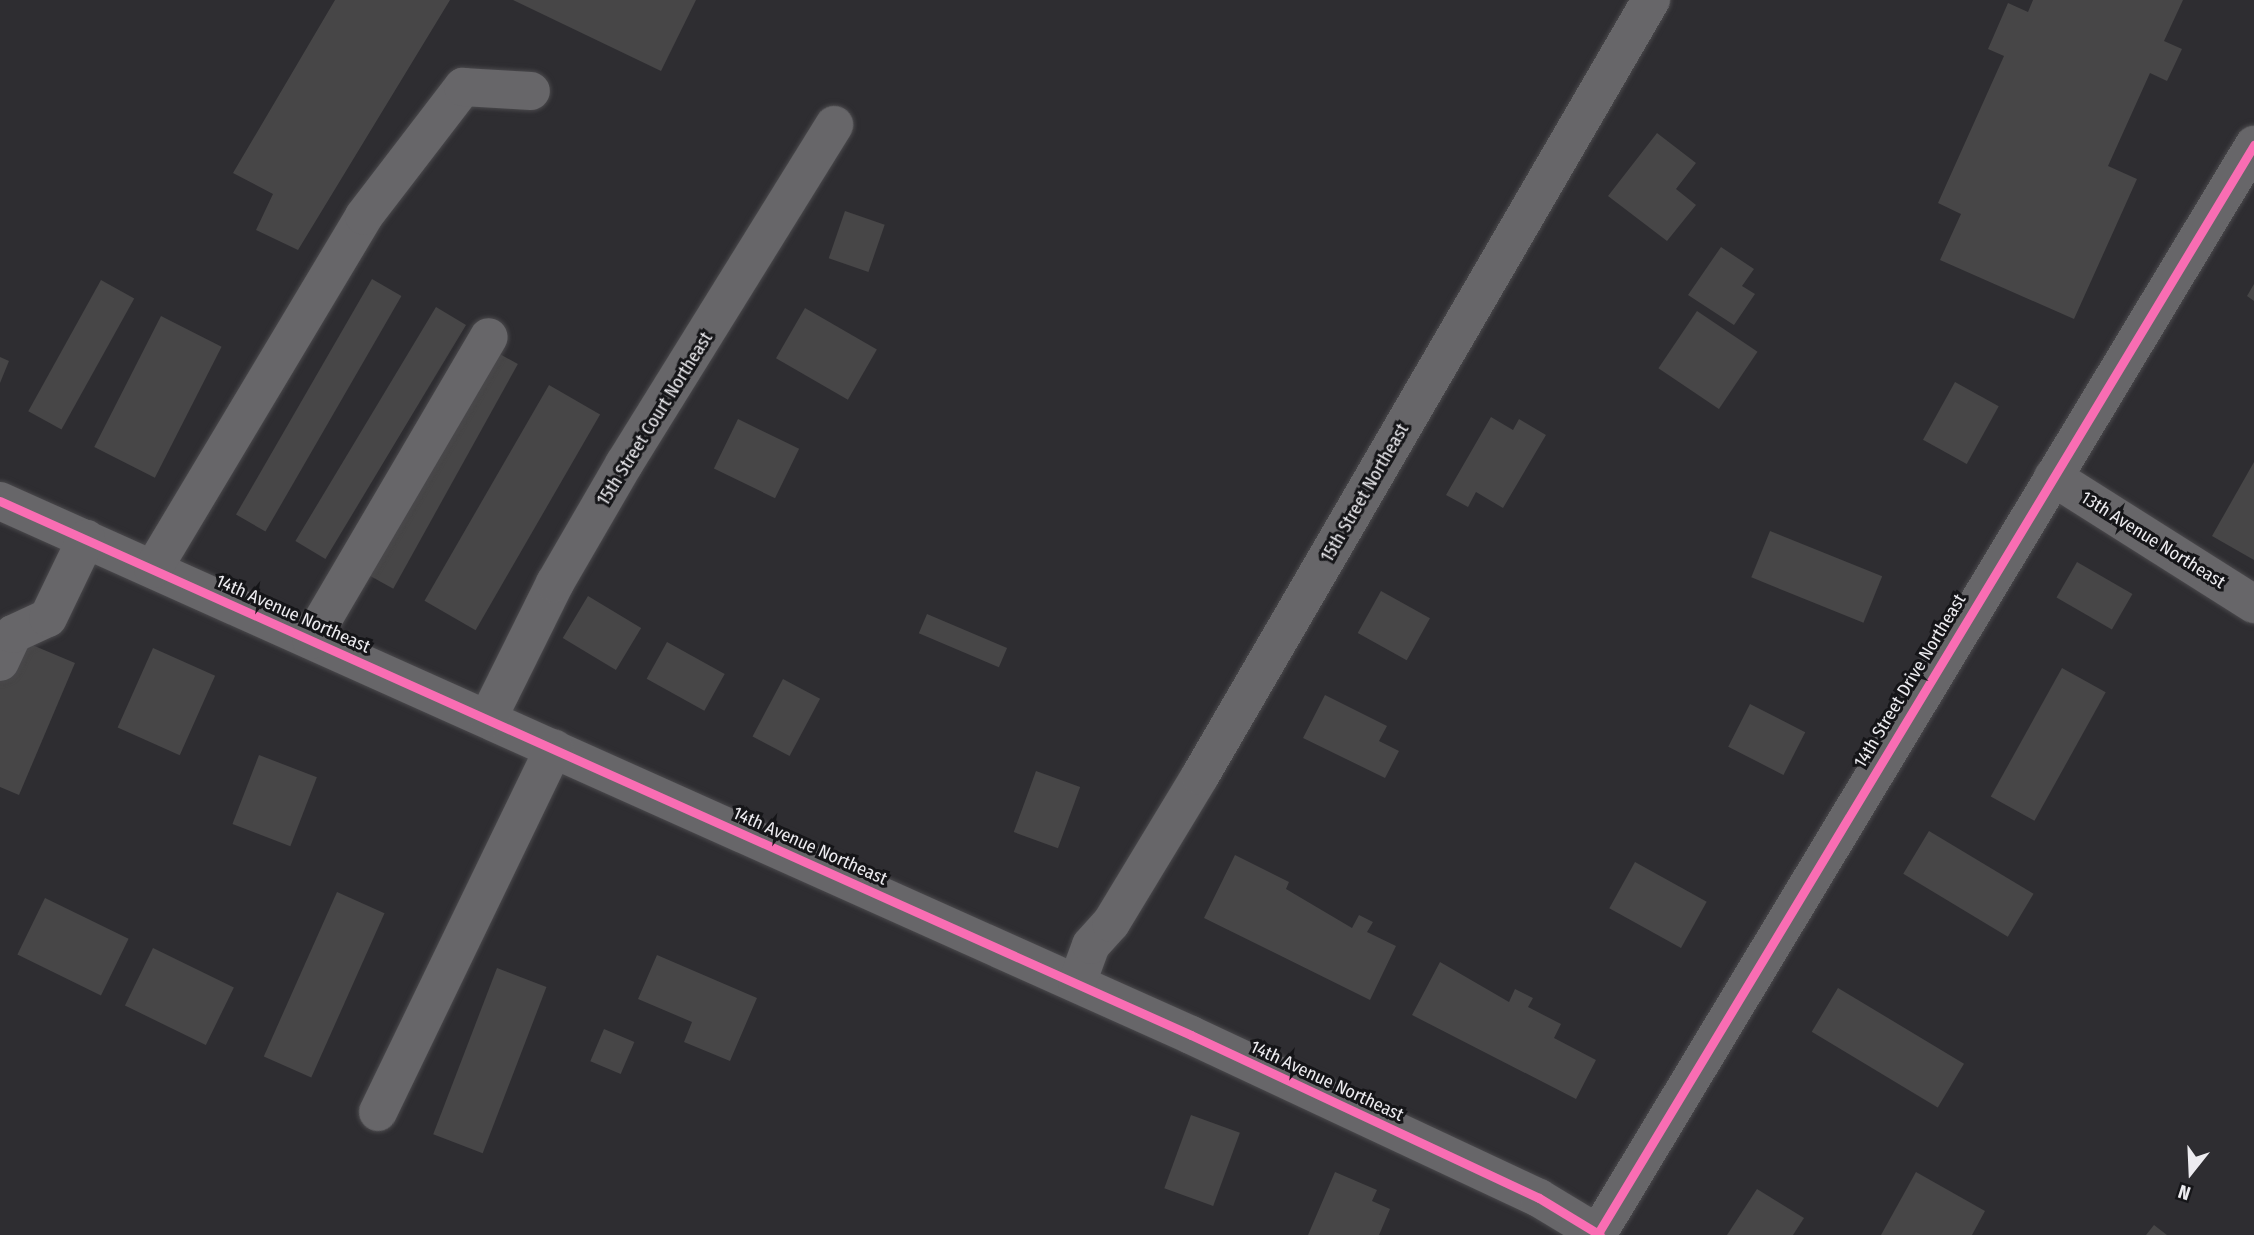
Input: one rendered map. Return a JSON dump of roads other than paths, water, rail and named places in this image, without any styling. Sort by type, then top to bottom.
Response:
[{"type":"street","name":"15th Street Northeast","points":[[1077,983],[1091,944],[1111,923],[1200,776],[1651,0]]},
{"type":"street","points":[[153,569],[364,216],[463,88],[531,91]]},
{"type":"street","name":"15th Street Court Northeast","points":[[488,719],[555,583],[624,464],[834,125]]},
{"type":"street","name":"14th Street Drive Northeast","points":[[1598,1234],[2254,145]]},
{"type":"street","points":[[311,640],[489,337]]},
{"type":"street","name":"13th Avenue Northeast","points":[[2053,477],[2254,604]]},
{"type":"street","name":"14th Avenue Northeast","points":[[0,500],[1077,983],[1539,1198],[1598,1234]]},
{"type":"street","points":[[6,648],[48,618],[86,539]]},
{"type":"street","points":[[378,1112],[554,748]]}]
